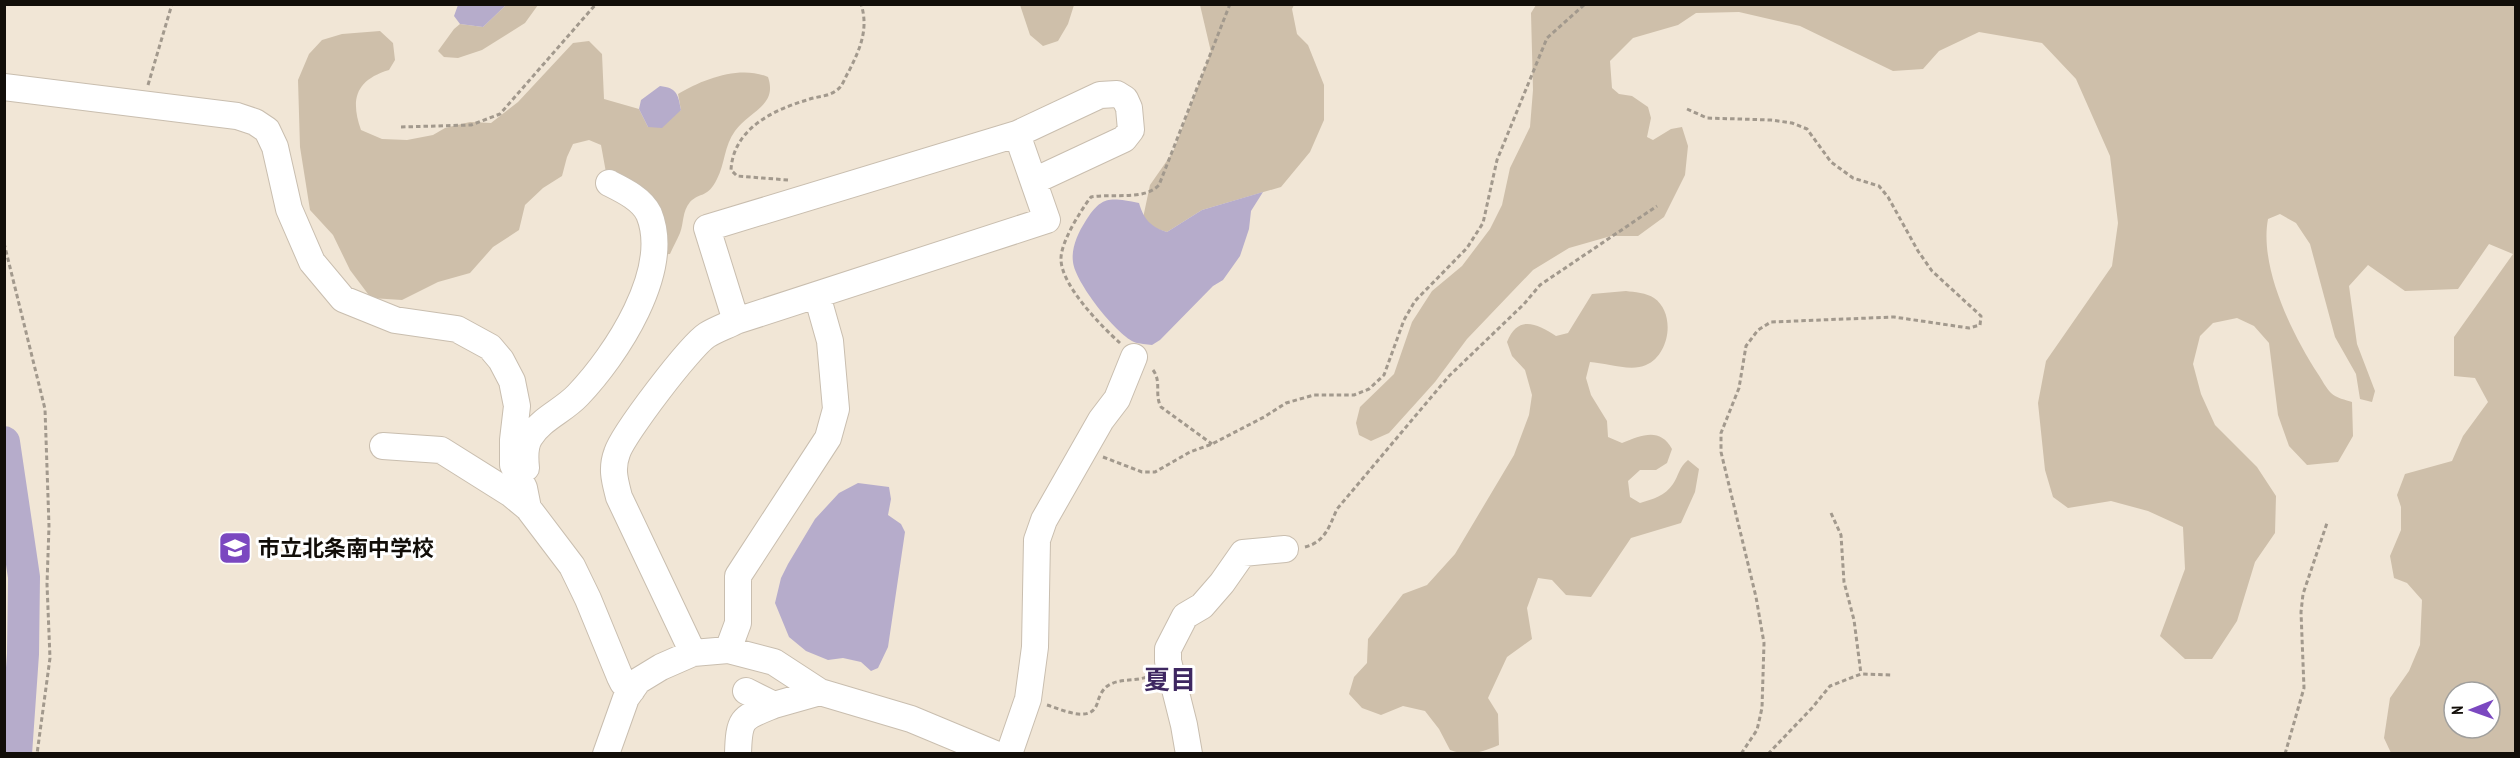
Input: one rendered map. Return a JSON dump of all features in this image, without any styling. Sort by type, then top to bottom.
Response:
[{"type":"street","points":[[4,87],[237,116],[255,122],[267,130],[276,147],[289,209],[312,262],[342,299],[395,320],[457,329],[490,347],[501,360],[512,381],[518,406],[513,440],[513,465],[526,498],[572,566],[620,677],[623,683],[632,690]]},
{"type":"street","points":[[735,321],[707,228],[1017,134],[1100,95],[1117,94],[1125,99],[1130,108],[1131,130],[1124,138],[1034,181]]},
{"type":"street","points":[[693,653],[620,497],[613,475],[617,452],[629,430],[684,359],[705,336],[735,321],[1047,220],[1017,134]]},
{"type":"street","points":[[729,222],[754,203],[884,156],[918,149],[943,157]]},
{"type":"street","points":[[526,498],[528,439],[540,423],[576,397],[600,369],[625,333],[646,288],[654,235],[648,212],[630,194],[609,183]]},
{"type":"street","points":[[728,650],[738,623],[738,576],[828,438],[836,409],[830,341],[817,295]]},
{"type":"street","points":[[1009,753],[1028,699],[1035,647],[1037,540],[1044,520],[1117,399],[1134,357]]},
{"type":"street","points":[[383,446],[441,450],[511,494],[526,498]]},
{"type":"street","points":[[1189,753],[1168,661],[1168,650],[1176,632],[1185,616],[1202,606],[1243,553],[1285,549]]},
{"type":"street","points":[[606,753],[620,713],[638,681],[661,666],[693,653],[728,650],[774,662],[820,692],[911,719],[995,753]]},
{"type":"street","points":[[746,691],[774,705]]},
{"type":"street","points":[[738,753],[739,728],[744,719],[774,705],[820,692]]},
{"type":"path","points":[[142,104],[172,4]]},
{"type":"path","points":[[401,127],[471,125],[500,114],[596,4]]},
{"type":"path","points":[[814,181],[737,176],[731,170],[732,159],[742,138],[762,119],[783,106],[830,95],[840,89],[860,51],[863,30],[861,4]]},
{"type":"path","points":[[1212,444],[1161,407],[1157,399],[1159,381],[1155,372],[1134,357],[1097,323],[1069,284],[1061,261],[1064,245],[1083,207],[1091,197],[1119,194],[1144,195],[1153,192],[1159,185],[1230,4]]},
{"type":"path","points":[[1085,449],[1142,472],[1155,472],[1286,403],[1314,395],[1354,395],[1369,389],[1384,375],[1404,320],[1415,301],[1467,248],[1483,223],[1497,160],[1547,38],[1585,4]]},
{"type":"path","points":[[1688,109],[1707,118],[1771,120],[1792,123],[1807,129],[1831,162],[1853,178],[1879,186],[1888,197],[1918,251],[1932,271],[1981,316],[1980,325],[1969,328],[1894,317],[1771,322],[1758,330],[1746,346],[1739,388],[1721,433],[1720,452],[1756,597],[1764,643],[1762,708],[1757,730],[1741,753]]},
{"type":"path","points":[[1285,549],[1318,544],[1327,534],[1337,509],[1441,385],[1524,304],[1540,285],[1657,206]]},
{"type":"path","points":[[4,243],[45,409],[50,658],[37,753]]},
{"type":"path","points":[[1831,513],[1841,535],[1846,596],[1854,620],[1861,674]]},
{"type":"path","points":[[2285,753],[2304,688],[2301,612],[2303,594],[2326,523]]},
{"type":"path","points":[[1768,753],[1830,686],[1861,674],[1891,675]]},
{"type":"path","points":[[1028,699],[1080,715],[1090,714],[1095,710],[1100,695],[1106,687],[1115,682],[1140,681],[1150,676]]},
{"type":"shaded area","points":[[458,4],[506,5],[483,27],[460,24],[454,16]]},
{"type":"shaded area","points":[[1020,4],[1074,5],[1068,24],[1058,41],[1043,46],[1030,35]]},
{"type":"shaded area","points":[[506,5],[538,5],[525,23],[482,50],[458,58],[444,57],[438,51],[460,24],[483,27]]},
{"type":"shaded area","points":[[1200,5],[1294,5],[1292,9],[1297,34],[1308,45],[1324,85],[1324,120],[1310,152],[1281,187],[1202,210],[1167,232],[1154,228],[1143,218],[1150,185],[1173,152],[1211,52]]},
{"type":"shaded area","points":[[1536,5],[2515,5],[2515,753],[2391,753],[2384,738],[2390,698],[2409,671],[2420,645],[2422,600],[2407,583],[2394,578],[2390,556],[2401,530],[2401,507],[2397,495],[2405,474],[2452,461],[2463,436],[2488,402],[2475,378],[2454,376],[2454,337],[2513,254],[2489,244],[2458,289],[2405,291],[2368,265],[2349,286],[2357,344],[2375,391],[2372,402],[2360,399],[2356,374],[2335,337],[2310,244],[2296,223],[2280,214],[2268,219],[2266,238],[2268,258],[2280,300],[2298,340],[2327,389],[2336,396],[2352,402],[2353,436],[2338,462],[2307,465],[2289,446],[2278,415],[2269,343],[2254,326],[2237,318],[2213,323],[2200,336],[2193,364],[2201,394],[2215,425],[2257,467],[2276,496],[2275,533],[2255,562],[2237,621],[2212,659],[2185,659],[2160,636],[2185,569],[2183,527],[2148,511],[2111,501],[2068,508],[2053,497],[2045,470],[2038,403],[2046,361],[2112,266],[2118,223],[2110,156],[2076,79],[2042,43],[1979,32],[1939,51],[1923,69],[1893,71],[1800,26],[1739,12],[1696,13],[1678,25],[1633,38],[1610,61],[1612,88],[1619,94],[1632,96],[1648,107],[1651,118],[1647,137],[1653,140],[1671,129],[1682,127],[1688,146],[1685,175],[1664,217],[1638,236],[1611,236],[1569,248],[1533,270],[1467,339],[1435,382],[1389,433],[1371,441],[1359,435],[1356,423],[1360,407],[1394,374],[1412,322],[1432,291],[1462,266],[1490,229],[1502,205],[1510,168],[1530,127],[1533,90],[1531,13]]},
{"type":"shaded area","points":[[380,31],[393,43],[395,60],[389,70],[369,79],[363,85],[358,92],[356,109],[361,130],[382,139],[407,140],[433,135],[445,128],[470,122],[491,123],[518,102],[573,43],[589,41],[602,54],[604,99],[639,109],[648,127],[681,110],[678,94],[722,75],[746,72],[768,77],[769,95],[766,102],[741,124],[731,137],[714,185],[687,206],[680,233],[670,254],[652,255],[645,210],[607,178],[601,145],[589,140],[573,144],[562,176],[543,188],[525,205],[519,230],[493,247],[470,273],[438,282],[402,300],[371,298],[350,270],[333,235],[310,210],[300,147],[298,80],[309,54],[322,40],[342,34]]},
{"type":"shaded area","points":[[660,86],[670,88],[676,93],[681,110],[662,128],[648,127],[639,109],[641,100]]},
{"type":"shaded area","points":[[1263,192],[1251,211],[1249,229],[1240,256],[1223,280],[1213,286],[1160,340],[1152,345],[1134,342],[1117,329],[1088,294],[1075,271],[1074,246],[1082,226],[1096,207],[1107,200],[1139,203],[1149,222],[1167,232],[1202,210]]},
{"type":"shaded area","points":[[1626,291],[1648,295],[1661,305],[1667,323],[1665,343],[1654,360],[1640,367],[1590,362],[1586,378],[1591,395],[1607,421],[1608,437],[1622,443],[1637,437],[1656,435],[1667,442],[1672,449],[1667,463],[1656,470],[1640,470],[1628,481],[1630,497],[1640,503],[1662,494],[1670,488],[1688,460],[1699,469],[1695,492],[1681,523],[1631,538],[1591,597],[1566,595],[1552,580],[1538,578],[1527,608],[1532,639],[1507,657],[1488,698],[1498,714],[1499,745],[1475,753],[1457,752],[1450,750],[1439,729],[1425,711],[1403,706],[1381,715],[1362,708],[1349,694],[1354,677],[1367,663],[1368,639],[1403,594],[1427,585],[1455,554],[1514,455],[1529,415],[1532,395],[1525,370],[1512,356],[1507,342],[1511,333],[1516,328],[1528,324],[1535,325],[1556,336],[1568,333],[1592,294]]},
{"type":"shaded area","points":[[858,483],[889,487],[891,499],[888,515],[901,524],[905,532],[888,647],[878,668],[871,671],[861,662],[843,658],[828,660],[806,651],[789,637],[775,603],[781,578],[815,519],[839,493]]},
{"type":"waterway","points":[[4,442],[24,577],[23,654],[16,754]]},
{"type":"place","name":"市立北条南中学校","points":[[235,548]]},
{"type":"district","name":"夏目","points":[[1170,679]]}]
